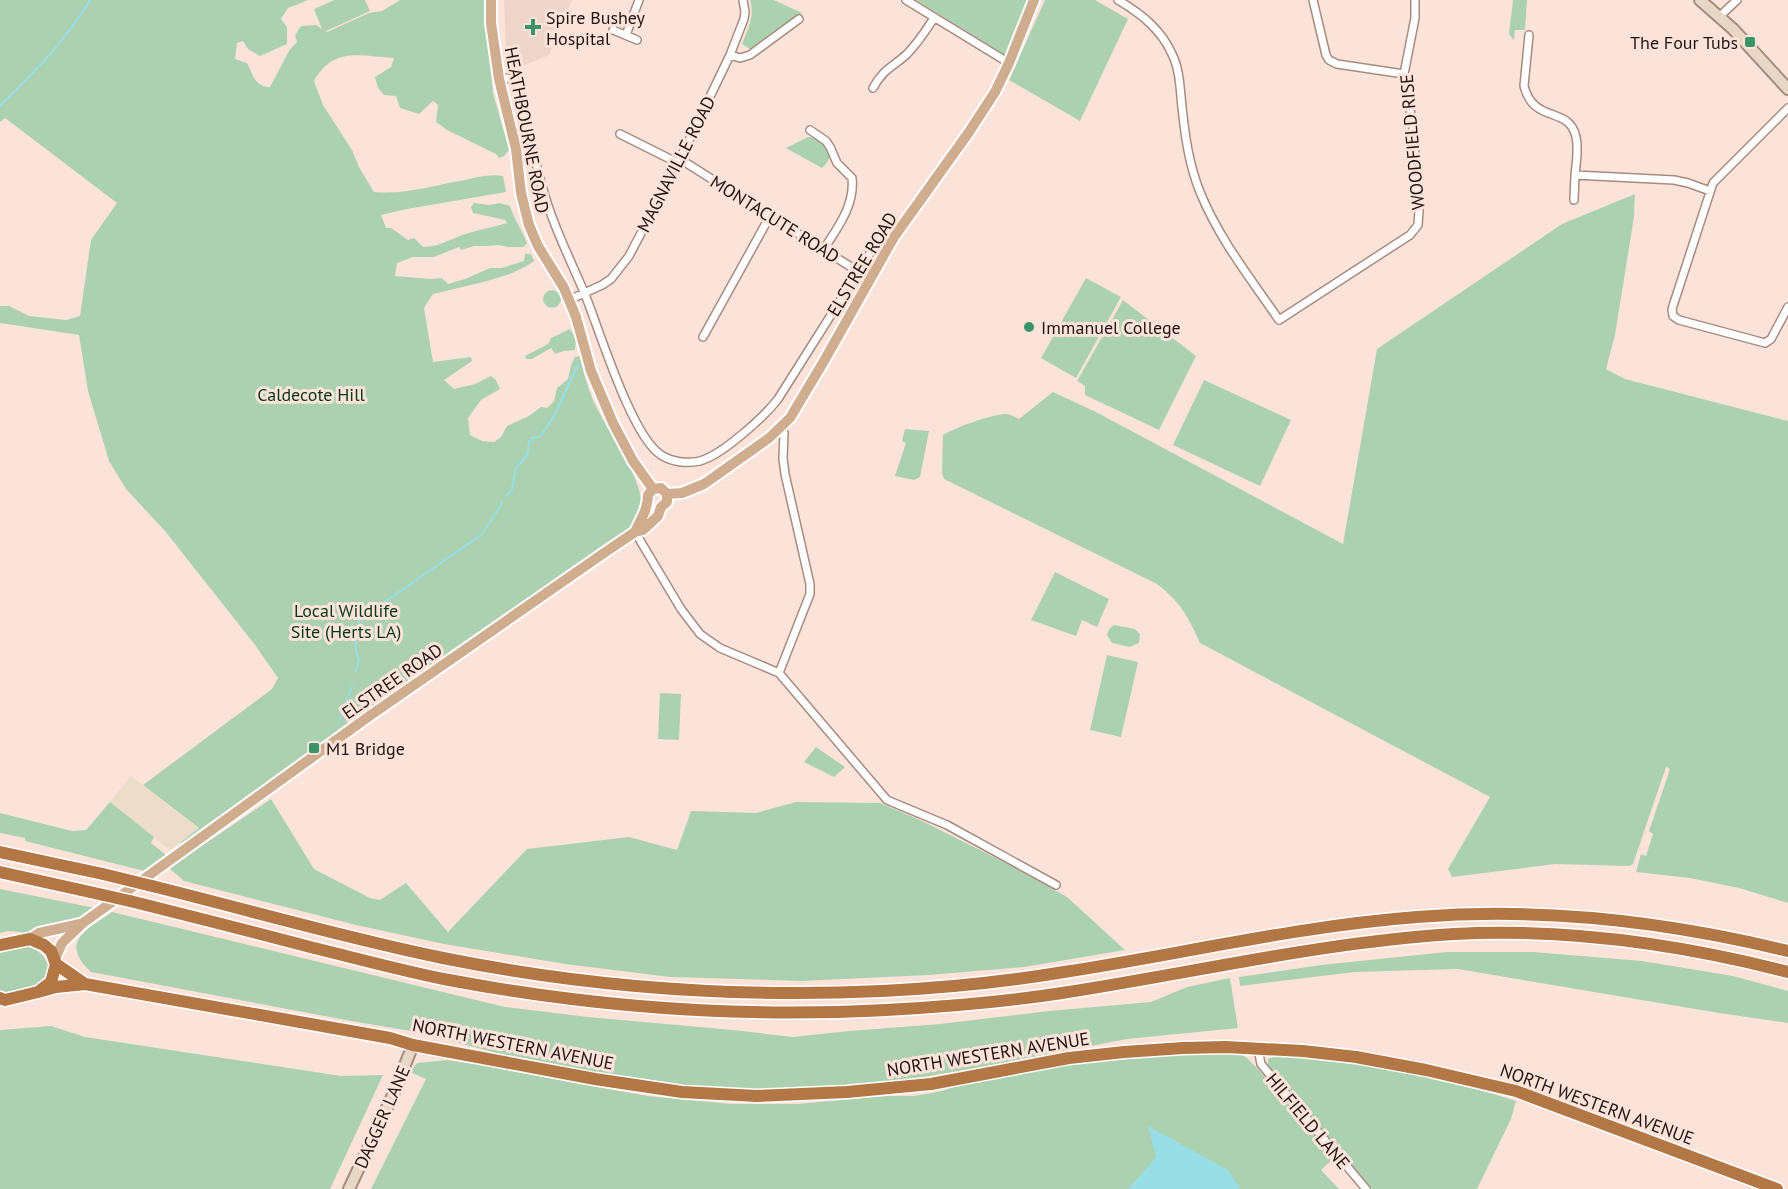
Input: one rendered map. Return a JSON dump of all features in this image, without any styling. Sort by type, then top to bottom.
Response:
[{"type":"highway","points":[[0,852],[103,874],[446,958],[523,972],[610,983],[720,991],[795,993],[870,991],[993,981],[1062,973],[1295,932],[1414,917],[1458,914],[1544,914],[1629,921],[1705,933],[1788,951]]},
{"type":"highway","points":[[0,872],[130,901],[455,981],[576,999],[698,1010],[839,1012],[974,1004],[1065,992],[1331,946],[1459,934],[1543,935],[1627,941],[1712,954],[1788,972]]},
{"type":"highway","points":[[0,945],[30,939]]},
{"type":"highway","name":"NORTH WESTERN AVENUE","points":[[30,939],[49,949],[55,961],[85,984]]},
{"type":"highway","points":[[38,992],[51,982],[55,961]]},
{"type":"highway","name":"NORTH WESTERN AVENUE","points":[[2,1000],[56,987],[85,984],[390,1038],[413,1045],[617,1083],[682,1092],[757,1096],[847,1092],[931,1084],[1058,1060],[1183,1048],[1258,1049],[1356,1058],[1426,1070],[1516,1091],[1777,1189]]},
{"type":"main road","name":"HEATHBOURNE ROAD","points":[[491,0],[491,23],[499,79],[516,149],[521,193],[529,225],[538,246],[557,275],[569,300],[591,371],[613,423],[633,461],[653,489]]},
{"type":"main road","name":"ELSTREE ROAD","points":[[55,961],[62,943],[83,923],[369,717],[635,532],[643,530],[658,516],[667,502],[667,494],[682,493],[704,484],[780,429],[790,418],[894,237],[984,110],[1009,63],[1034,0]]},
{"type":"main road","points":[[635,532],[649,502],[648,495],[653,489],[661,488],[667,494]]},
{"type":"main road","points":[[649,502],[655,507],[662,507]]},
{"type":"main road","name":"ELSTREE ROAD","points":[[30,939],[39,933],[83,923]]},
{"type":"street","points":[[626,35],[639,0]]},
{"type":"street","name":"MAGNAVILLE ROAD","points":[[569,300],[602,285],[619,271],[629,256],[679,161],[730,55],[744,19],[743,0]]},
{"type":"street","points":[[906,0],[1009,63]]},
{"type":"street","name":"WOODFIELD RISE","points":[[1118,0],[1151,23],[1173,54],[1178,69],[1188,152],[1199,190],[1214,224],[1279,320],[1410,235],[1418,225],[1414,139],[1404,74],[1415,18],[1415,0]]},
{"type":"street","points":[[1313,0],[1324,49],[1329,60],[1337,64],[1404,74]]},
{"type":"street","points":[[1700,0],[1720,16],[1788,89]]},
{"type":"street","points":[[1720,16],[1737,0]]},
{"type":"street","points":[[873,88],[881,73],[906,55],[934,18]]},
{"type":"street","points":[[730,55],[740,58],[750,55],[799,20]]},
{"type":"street","points":[[613,30],[637,40]]},
{"type":"street","points":[[1528,36],[1524,86],[1528,99],[1537,108],[1564,119],[1571,126],[1577,143],[1574,200]]},
{"type":"street","points":[[499,79],[507,78],[516,81],[552,220],[585,293],[621,388],[648,441],[659,454],[669,459],[690,463],[702,460],[757,423],[768,412],[884,231]]},
{"type":"street","points":[[1788,108],[1715,179],[1672,309],[1673,316],[1679,320],[1765,343],[1771,339],[1788,308]]},
{"type":"street","points":[[810,130],[826,141],[837,163],[852,178],[853,183],[847,212],[824,249]]},
{"type":"street","name":"MONTACUTE ROAD","points":[[620,134],[679,161],[870,279]]},
{"type":"street","points":[[1575,175],[1674,180],[1710,191]]},
{"type":"street","points":[[703,337],[770,216]]},
{"type":"street","points":[[778,673],[810,594],[810,584],[785,474],[784,433],[780,429]]},
{"type":"street","points":[[635,532],[681,609],[700,634],[720,648],[778,673],[887,800],[947,825],[1056,885]]},
{"type":"street","name":"DAGGER LANE","points":[[349,1189],[392,1097],[413,1045]]},
{"type":"street","name":"HILFIELD LANE","points":[[1258,1049],[1261,1064],[1366,1189]]},
{"type":"shaded area","name":"Spire Bushey Hospital","points":[[504,0],[572,0],[549,55],[507,72]]},
{"type":"shaded area","points":[[131,776],[199,829],[170,850],[110,802]]},
{"type":"green space","points":[[0,0],[308,0],[288,8],[281,19],[287,27],[287,44],[260,56],[248,49],[243,41],[237,43],[235,59],[247,63],[258,83],[270,87],[290,49],[297,42],[295,35],[301,26],[316,25],[322,29],[314,9],[334,0],[365,0],[370,11],[327,32],[369,13],[382,11],[400,0],[486,0],[493,93],[509,150],[504,156],[499,158],[496,154],[447,130],[436,122],[438,105],[433,101],[419,114],[400,108],[396,96],[384,95],[378,88],[375,77],[391,67],[394,58],[360,55],[339,58],[330,62],[314,81],[323,105],[352,150],[374,192],[408,191],[484,176],[503,176],[506,192],[381,215],[386,228],[391,228],[408,240],[414,238],[423,247],[429,247],[507,223],[505,220],[473,213],[471,207],[474,203],[489,205],[500,203],[510,206],[527,243],[524,247],[474,246],[461,250],[459,247],[434,257],[413,257],[397,263],[395,276],[442,278],[448,284],[490,268],[502,268],[524,261],[525,254],[531,254],[534,261],[513,273],[433,294],[424,308],[433,362],[471,357],[472,361],[444,380],[454,389],[475,384],[491,376],[496,380],[500,389],[481,400],[468,418],[470,435],[482,441],[494,442],[501,437],[507,426],[529,416],[541,407],[547,408],[554,401],[557,388],[568,379],[575,357],[580,356],[593,400],[629,465],[639,491],[640,509],[637,520],[630,530],[185,846],[180,843],[199,828],[143,785],[272,689],[278,678],[255,645],[165,531],[126,489],[109,461],[88,391],[79,335],[0,323],[0,306],[9,306],[29,316],[66,320],[80,316],[91,240],[117,203],[5,118],[0,122]]},
{"type":"green space","points":[[750,0],[774,0],[802,13],[751,50],[742,44],[751,17]]},
{"type":"green space","points":[[916,0],[1028,0],[1005,55]]},
{"type":"green space","points":[[1045,0],[1095,0],[1128,19],[1080,121],[1009,80]]},
{"type":"green space","points":[[1513,0],[1527,0],[1525,30],[1515,30],[1514,41],[1509,34]]},
{"type":"green space","points":[[808,137],[822,142],[829,151],[829,159],[822,168],[786,148]]},
{"type":"green space","points":[[1635,194],[1634,217],[1615,335],[1606,369],[1625,379],[1788,421],[1788,903],[1739,888],[1690,878],[1636,872],[1641,854],[1646,856],[1653,834],[1649,831],[1670,769],[1666,767],[1633,864],[1629,866],[1555,864],[1452,877],[1448,869],[1490,797],[1200,643],[1183,610],[1157,584],[944,479],[942,473],[943,435],[956,428],[999,415],[1008,414],[1019,419],[1053,392],[1096,412],[1343,544],[1377,349],[1562,224]]},
{"type":"green space","points":[[1086,278],[1121,297],[1076,378],[1041,358]]},
{"type":"green space","points":[[552,290],[558,293],[561,299],[558,305],[552,308],[546,305],[543,299],[546,293]]},
{"type":"green space","points":[[1123,300],[1196,356],[1159,430],[1085,395],[1085,386],[1077,381]]},
{"type":"green space","points":[[570,329],[576,338],[575,350],[555,354],[551,348],[532,359],[526,359],[525,356],[548,344],[551,338]]},
{"type":"green space","points":[[1204,380],[1291,420],[1260,486],[1173,445]]},
{"type":"green space","points":[[905,429],[929,431],[920,477],[914,480],[895,476],[906,443],[902,441]]},
{"type":"green space","points":[[1055,572],[1109,599],[1097,627],[1082,620],[1076,636],[1031,620]]},
{"type":"green space","points":[[1114,625],[1135,629],[1140,634],[1139,643],[1130,647],[1112,643],[1107,635],[1109,629]]},
{"type":"green space","points":[[1107,655],[1138,662],[1121,737],[1090,730]]},
{"type":"green space","points":[[660,693],[681,694],[679,740],[658,739]]},
{"type":"green space","points":[[816,747],[845,767],[834,777],[804,762]]},
{"type":"green space","points":[[271,799],[314,869],[370,898],[380,900],[406,883],[448,932],[527,849],[629,837],[677,850],[691,811],[756,813],[796,802],[880,803],[918,819],[1018,869],[1067,897],[1125,950],[1024,967],[929,975],[801,981],[670,977],[565,964],[444,944],[356,925],[184,881],[169,868]]},
{"type":"green space","points":[[110,802],[154,837],[151,843],[165,854],[165,860],[148,872],[0,833],[0,813],[72,831],[86,830]]},
{"type":"green space","points":[[0,889],[95,908],[83,916],[30,933],[8,931],[0,933]]},
{"type":"green space","points":[[112,912],[505,1007],[588,1017],[793,1037],[1151,1002],[1187,987],[1230,978],[1238,1028],[1127,1039],[863,1087],[787,1091],[728,1090],[654,1084],[584,1074],[417,1032],[91,972],[82,962],[77,952],[77,945],[85,931]]},
{"type":"green space","points":[[28,947],[39,952],[46,961],[48,971],[46,977],[38,985],[28,989],[0,992],[0,953]]},
{"type":"green space","points":[[1447,952],[1533,952],[1642,961],[1733,976],[1788,991],[1788,1023],[1458,969],[1355,972],[1240,986],[1239,977],[1321,965]]},
{"type":"green space","points":[[51,1026],[85,1037],[341,1076],[383,1075],[330,1189],[0,1189],[0,1030]]},
{"type":"green space","points":[[1201,1053],[1240,1054],[1247,1058],[1335,1157],[1321,1170],[1339,1189],[371,1189],[426,1079],[410,1072],[417,1063],[447,1060],[648,1096],[731,1104],[797,1104],[887,1096],[914,1096],[1061,1065],[1122,1057]]},
{"type":"green space","points":[[1279,1055],[1339,1060],[1399,1070],[1516,1101],[1511,1119],[1477,1189],[1372,1189],[1268,1065],[1268,1059]]},
{"type":"water","points":[[1148,1126],[1228,1170],[1240,1189],[1128,1189],[1156,1157]]},
{"type":"waterway","points":[[0,106],[48,56],[81,15],[90,0]]},
{"type":"waterway","points":[[506,496],[512,489],[516,468],[527,456],[529,442],[532,438],[540,437],[554,416],[578,365]]},
{"type":"waterway","points":[[356,671],[359,660],[356,640],[360,619],[481,535],[502,502]]},
{"type":"waterway","points":[[339,721],[352,687]]},
{"type":"place","name":"Spire Bushey Hospital","points":[[533,27]]},
{"type":"place","name":"The Four Tubs","points":[[1750,42]]},
{"type":"place","name":"Immanuel College","points":[[1029,327]]},
{"type":"place","name":"M1 Bridge","points":[[314,748]]},
{"type":"park label","name":"Caldecote Hill","points":[[311,394]]},
{"type":"park label","name":"Local Wildlife Site (Herts LA)","points":[[346,620]]}]
